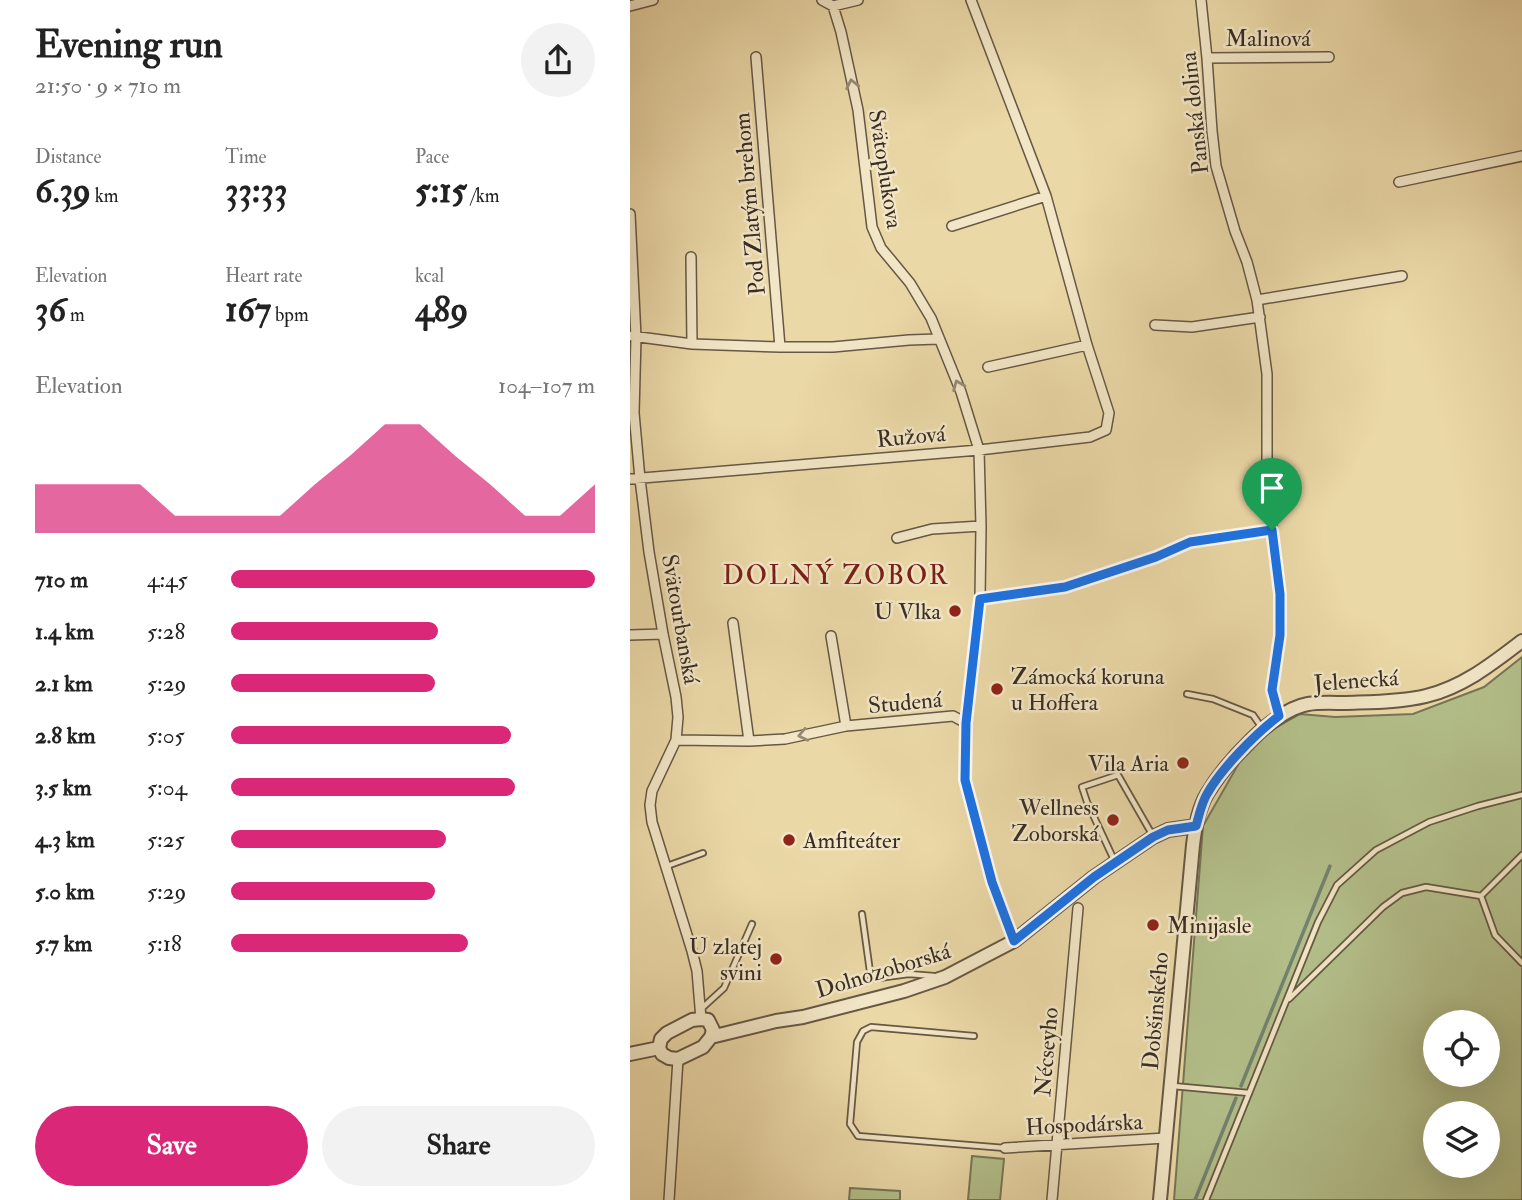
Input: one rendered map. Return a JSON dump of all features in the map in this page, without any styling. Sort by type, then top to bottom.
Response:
[{"type":"street","points":[[630,6],[653,0]]},
{"type":"street","points":[[822,0],[833,6],[858,0]]},
{"type":"street","name":"Ružová","points":[[635,479],[979,450],[1090,437],[1106,430],[1109,413],[1046,197],[971,0]]},
{"type":"street","name":"Panská dolina","points":[[1200,0],[1216,166],[1257,300],[1267,374],[1267,484],[1280,594],[1280,635],[1272,690],[1279,716]]},
{"type":"street","name":"Svätoplukova","points":[[833,6],[858,110],[872,227],[881,248],[910,283],[931,318],[961,392],[979,450],[980,599],[966,723],[965,780],[992,882],[1014,941]]},
{"type":"street","name":"Pod Zlatým brehom","points":[[756,57],[780,347]]},
{"type":"street","name":"Malinová","points":[[1207,58],[1329,57]]},
{"type":"street","points":[[1399,182],[1522,156]]},
{"type":"street","points":[[952,226],[1046,197]]},
{"type":"street","name":"Svätourbanská","points":[[630,214],[635,479],[678,717],[676,740],[652,791],[650,805],[652,822],[695,961],[701,1014]]},
{"type":"street","points":[[691,257],[692,344]]},
{"type":"street","points":[[1257,300],[1402,276]]},
{"type":"street","points":[[1155,325],[1192,327],[1260,317]]},
{"type":"street","points":[[633,336],[692,344],[780,347],[833,347],[939,339]]},
{"type":"street","points":[[989,367],[1087,345]]},
{"type":"street","points":[[897,538],[932,529],[981,526]]},
{"type":"street","points":[[980,599],[1065,587],[1156,557],[1190,542],[1272,530]]},
{"type":"street","points":[[733,623],[749,741]]},
{"type":"street","points":[[630,635],[663,635]]},
{"type":"street","name":"Studená","points":[[831,636],[846,726]]},
{"type":"street","name":"Jelenecká","points":[[1196,826],[1207,794],[1262,728],[1279,716],[1309,704],[1401,699],[1440,691],[1482,671],[1522,641]]},
{"type":"street","name":"Studená","points":[[676,740],[785,739],[846,726],[953,716],[966,723]]},
{"type":"street","name":"Dolnozoborská","points":[[678,1059],[703,1047],[711,1037],[904,991],[945,977],[1014,941],[1115,862],[1153,837],[1168,830],[1196,826]]},
{"type":"street","name":"Dobšinského","points":[[1160,1200],[1188,887],[1196,826]]},
{"type":"street","name":"Nécseyho","points":[[1052,1200],[1078,908]]},
{"type":"street","points":[[669,1200],[678,1059],[662,1054],[659,1048],[661,1039],[701,1014],[712,1025],[711,1037]]},
{"type":"street","points":[[630,1054],[659,1048]]},
{"type":"street","name":"Hospodárska","points":[[1004,1148],[1165,1138]]},
{"type":"lane","points":[[1187,694],[1213,699],[1253,715],[1262,728]]},
{"type":"lane","points":[[1115,862],[1082,787],[1118,775],[1153,837]]},
{"type":"lane","points":[[1206,1200],[1318,922],[1337,885],[1376,850],[1429,822],[1522,795]]},
{"type":"lane","points":[[666,866],[704,853]]},
{"type":"lane","points":[[1481,896],[1522,855]]},
{"type":"lane","points":[[1286,1002],[1383,906],[1402,893],[1426,887],[1481,896]]},
{"type":"lane","points":[[1481,896],[1495,935],[1522,963]]},
{"type":"lane","points":[[862,914],[871,979],[909,974],[945,977]]},
{"type":"lane","points":[[701,1014],[724,988],[751,924]]},
{"type":"lane","points":[[974,1036],[871,1027],[863,1031],[857,1042],[850,1124],[858,1136],[1004,1148]]},
{"type":"lane","points":[[1170,1086],[1249,1093]]},
{"type":"green space","points":[[1522,657],[1522,1200],[1174,1200],[1203,826],[1239,763],[1270,731],[1300,714],[1335,717],[1413,714],[1484,687]]},
{"type":"green space","points":[[972,1156],[1004,1159],[1000,1200],[968,1200]]},
{"type":"green space","points":[[850,1188],[900,1191],[900,1200],[849,1200]]},
{"type":"waterway","points":[[1241,1086],[1330,866]]},
{"type":"waterway","points":[[1195,1200],[1236,1098]]},
{"type":"place","name":"U Vlka","points":[[955,611]]},
{"type":"place","name":"Zámocká koruna u Hoffera","points":[[997,689]]},
{"type":"place","name":"Vila Aria","points":[[1183,763]]},
{"type":"place","name":"Wellness Zoborská","points":[[1113,820]]},
{"type":"place","name":"Amfiteáter","points":[[789,840]]},
{"type":"place","name":"Minijasle","points":[[1153,925]]},
{"type":"place","name":"U zlatej svini","points":[[776,959]]},
{"type":"district","name":"DOLNÝ ZOBOR","points":[[836,575]]},
{"type":"route","points":[[1272,530],[1280,594],[1280,635],[1272,690],[1279,716],[1262,728],[1207,794],[1196,826],[1168,830],[1153,837],[1094,877],[1014,941],[992,882],[965,780],[966,723],[980,599],[1065,587],[1156,557],[1190,542],[1272,530]]}]
